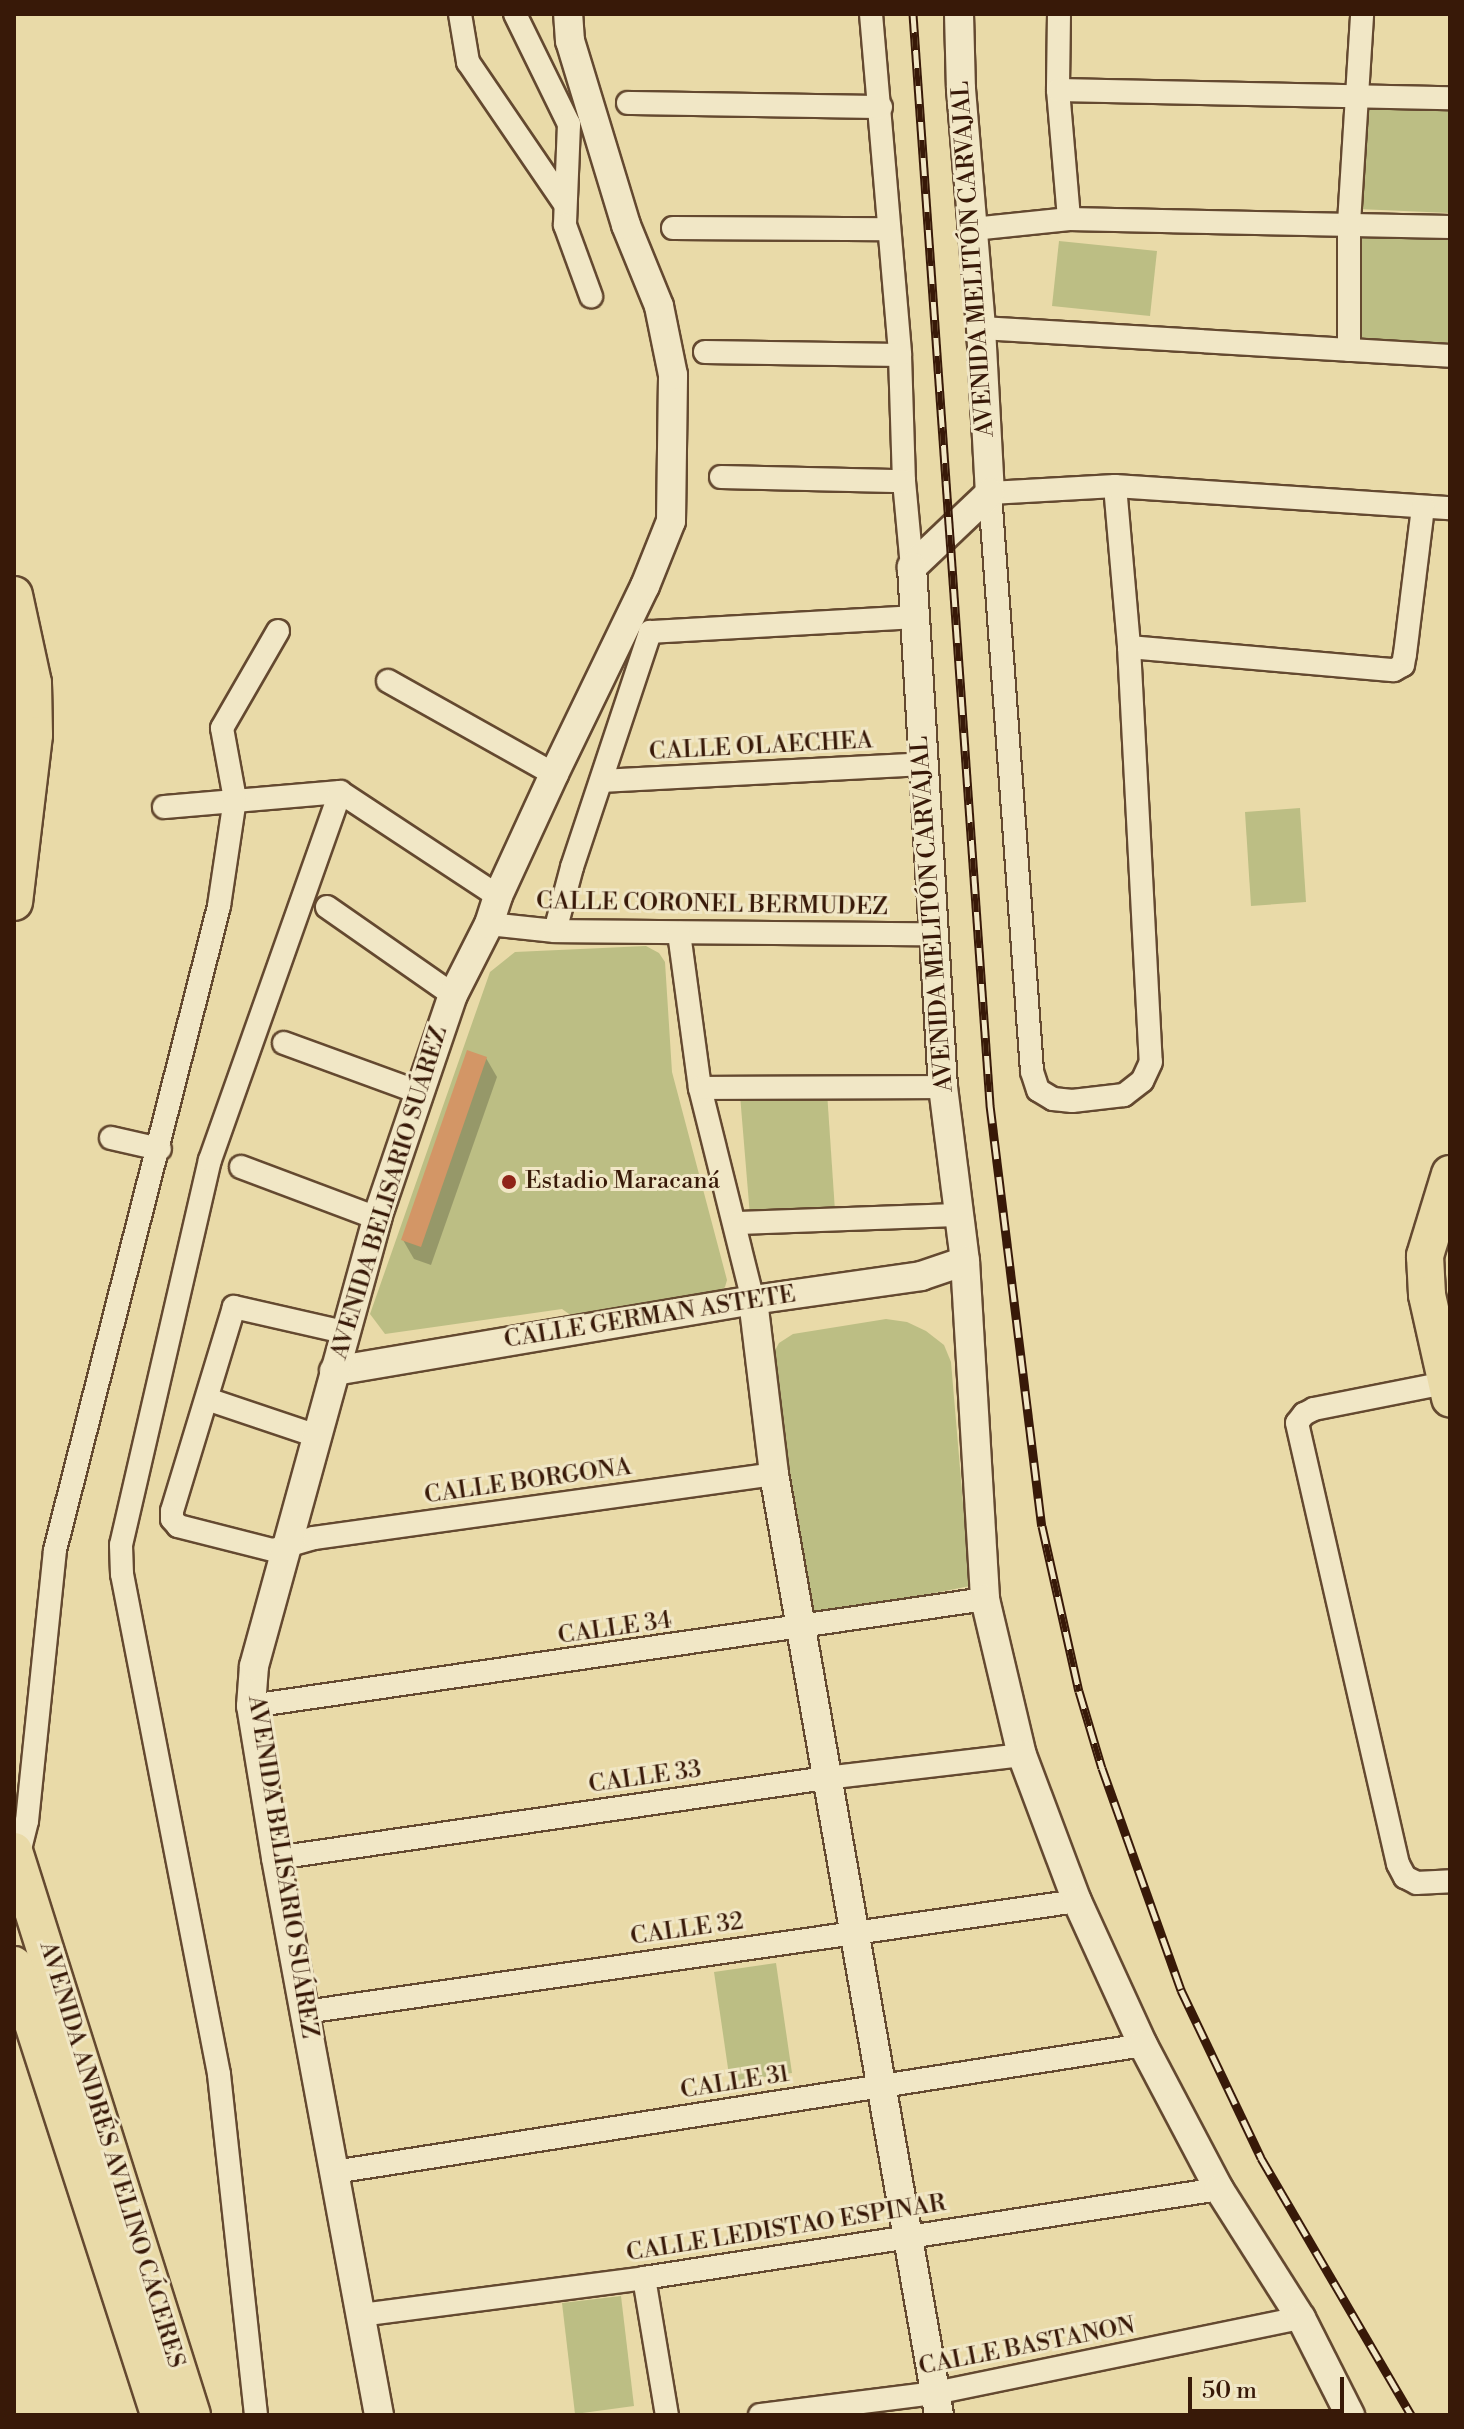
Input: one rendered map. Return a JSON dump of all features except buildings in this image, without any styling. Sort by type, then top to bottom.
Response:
[{"type":"main road","points":[[14,595],[33,683],[34,735],[14,902]]},
{"type":"main road","points":[[1449,1387],[1427,1295],[1425,1256],[1450,1174]]},
{"type":"main road","name":"AVENIDA ANDRÉS AVELINO CÁCERES","points":[[14,1851],[192,2415]]},
{"type":"main road","name":"AVENIDA ANDRÉS AVELINO CÁCERES","points":[[14,1965],[159,2415]]},
{"type":"street","points":[[460,14],[468,62],[565,204]]},
{"type":"street","points":[[515,14],[569,124],[565,225],[591,296]]},
{"type":"street","name":"AVENIDA BELISARIO SUÁREZ","points":[[379,2415],[276,1858],[251,1706],[254,1666],[377,1218],[453,995],[489,924],[498,896],[554,774],[645,586],[671,521],[673,375],[659,306],[626,225],[570,41],[568,14]]},
{"type":"street","name":"AVENIDA MELITÓN CARVAJAL","points":[[871,14],[900,355],[904,481],[912,567],[943,1087],[965,1261],[985,1599],[1022,1755],[1077,1901],[1143,2045],[1219,2189],[1301,2318],[1350,2415]]},
{"type":"street","name":"AVENIDA MELITÓN CARVAJAL","points":[[959,14],[961,89],[981,328],[990,493]]},
{"type":"street","points":[[1059,14],[1058,90],[1069,219]]},
{"type":"street","points":[[1349,350],[1349,223],[1362,14]]},
{"type":"street","points":[[1058,90],[1450,98]]},
{"type":"street","points":[[628,103],[881,107]]},
{"type":"street","points":[[973,229],[1069,219],[1450,227]]},
{"type":"street","points":[[673,228],[889,229]]},
{"type":"street","points":[[981,328],[1450,356]]},
{"type":"street","points":[[705,352],[900,355]]},
{"type":"street","points":[[721,477],[904,481]]},
{"type":"street","points":[[990,493],[1032,1071],[1038,1090],[1053,1099],[1092,1101],[1124,1095],[1142,1081],[1151,1062],[1129,647],[1115,486]]},
{"type":"street","points":[[912,567],[990,493],[1115,486],[1450,508]]},
{"type":"street","points":[[1129,647],[1394,670],[1403,665],[1405,654],[1423,507]]},
{"type":"street","points":[[555,931],[572,867],[650,632],[915,617]]},
{"type":"street","points":[[14,1851],[21,1845],[27,1821],[55,1550],[160,1149],[219,906],[235,799],[222,728],[278,631]]},
{"type":"street","points":[[388,681],[554,774]]},
{"type":"street","name":"CALLE OLAECHEA","points":[[602,781],[923,764]]},
{"type":"street","points":[[256,2415],[219,2074],[122,1574],[121,1545],[210,1160],[340,792]]},
{"type":"street","points":[[164,807],[340,792],[498,896]]},
{"type":"street","points":[[327,907],[453,995]]},
{"type":"street","name":"CALLE CORONEL BERMUDEZ","points":[[489,924],[555,931],[935,934]]},
{"type":"street","points":[[679,933],[700,1088],[753,1300],[774,1474],[803,1628],[826,1778],[857,1932],[937,2404]]},
{"type":"street","points":[[284,1043],[421,1093]]},
{"type":"street","points":[[700,1088],[943,1087]]},
{"type":"street","points":[[111,1138],[160,1149]]},
{"type":"street","points":[[241,1167],[377,1218]]},
{"type":"street","points":[[736,1223],[959,1215]]},
{"type":"street","name":"CALLE GERMAN ASTETE","points":[[334,1371],[753,1300],[921,1276],[965,1261]]},
{"type":"street","points":[[317,1436],[207,1399],[234,1307],[344,1332]]},
{"type":"street","points":[[1449,1387],[1314,1409],[1297,1423],[1398,1864],[1405,1877],[1417,1883],[1450,1881]]},
{"type":"street","name":"CALLE BORGONA","points":[[207,1399],[172,1519],[178,1526],[273,1550],[314,1538],[774,1474]]},
{"type":"street","name":"CALLE 34","points":[[251,1706],[803,1628],[985,1599]]},
{"type":"street","name":"CALLE 33","points":[[276,1858],[826,1778],[1022,1755]]},
{"type":"street","name":"CALLE 32","points":[[305,2012],[1077,1901]]},
{"type":"street","name":"CALLE 31","points":[[334,2172],[1143,2045]]},
{"type":"street","name":"CALLE LEDISTAO ESPINAR","points":[[361,2315],[644,2278],[1219,2189]]},
{"type":"street","points":[[644,2278],[667,2415]]},
{"type":"street","name":"CALLE BASTANON","points":[[760,2415],[937,2404],[1301,2318]]},
{"type":"green space","points":[[1364,103],[1450,108],[1450,213],[1358,209]]},
{"type":"green space","points":[[1362,230],[1450,235],[1450,346],[1358,341]]},
{"type":"green space","points":[[1059,241],[1157,251],[1150,316],[1052,306]]},
{"type":"green space","points":[[1300,808],[1306,902],[1251,906],[1245,812]]},
{"type":"green space","name":"Estadio Maracaná","points":[[646,946],[659,953],[665,962],[672,1072],[727,1280],[725,1287],[718,1294],[572,1316],[562,1309],[385,1334],[370,1314],[490,972],[515,952]]},
{"type":"green space","points":[[827,1092],[835,1211],[750,1216],[740,1095]]},
{"type":"green space","points":[[886,1319],[907,1322],[926,1331],[944,1345],[951,1362],[970,1586],[813,1617],[772,1356],[779,1343],[793,1334]]},
{"type":"green space","points":[[776,1963],[792,2073],[730,2082],[714,1972]]},
{"type":"green space","points":[[621,2296],[634,2406],[575,2414],[562,2303]]},
{"type":"railway","points":[[913,14],[990,1105],[1042,1526],[1079,1691],[1102,1768],[1181,1990],[1261,2158],[1411,2415]]},
{"type":"place","name":"Estadio Maracaná","points":[[509,1182]]}]
